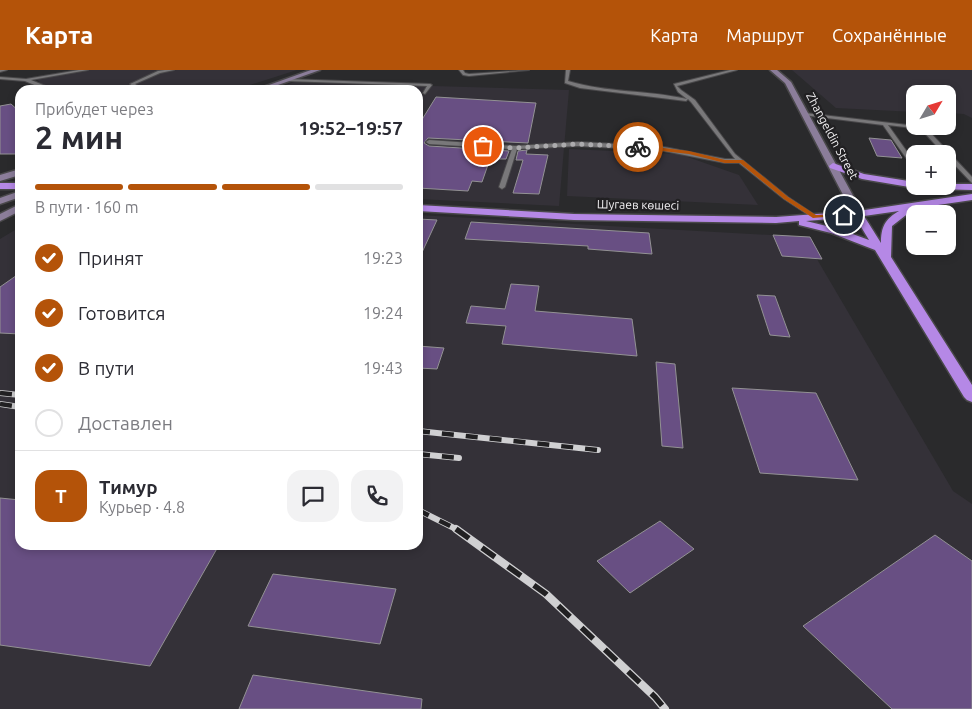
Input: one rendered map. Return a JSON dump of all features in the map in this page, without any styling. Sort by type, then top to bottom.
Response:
[{"type":"highway","points":[[832,166],[870,178],[906,184]]},
{"type":"highway","points":[[0,186],[15,186]]},
{"type":"highway","points":[[956,187],[972,187]]},
{"type":"highway","name":"Шугаев көшесі","points":[[920,205],[972,197]]},
{"type":"highway","name":"Шугаев көшесі","points":[[423,208],[574,217],[776,220],[858,214],[906,207]]},
{"type":"highway","points":[[776,220],[835,231],[882,252],[888,247],[885,230],[889,221],[906,210]]},
{"type":"highway","name":"Zhangeldin Street","points":[[858,214],[972,398]]},
{"type":"main road","points":[[272,85],[316,70]]},
{"type":"main road","name":"Zhangeldin Street","points":[[773,70],[788,82],[858,214]]},
{"type":"main road","points":[[0,178],[15,174]]},
{"type":"main road","points":[[0,201],[15,196]]},
{"type":"main road","points":[[0,218],[15,210]]},
{"type":"lane","points":[[0,71],[5,70]]},
{"type":"lane","points":[[0,78],[26,80],[86,70]]},
{"type":"lane","points":[[134,85],[132,84],[159,72],[172,70]]},
{"type":"lane","points":[[461,70],[464,74],[469,75],[527,70]]},
{"type":"lane","points":[[568,70],[566,82],[590,90],[650,93],[693,101]]},
{"type":"lane","points":[[735,70],[675,84],[679,91],[693,101],[733,155],[786,198],[815,217]]},
{"type":"lane","points":[[26,80],[39,85]]},
{"type":"lane","points":[[287,80],[430,85],[425,93]]},
{"type":"lane","points":[[805,114],[923,128],[939,145]]},
{"type":"lane","points":[[885,124],[906,154]]},
{"type":"lane","points":[[429,142],[515,148],[578,144],[659,148],[689,152],[725,161],[742,161]]},
{"type":"lane","points":[[502,187],[515,148]]},
{"type":"lane","points":[[956,164],[972,181]]},
{"type":"shaded area","points":[[88,70],[297,70],[250,85],[42,85],[35,77]]},
{"type":"shaded area","points":[[792,70],[972,70],[972,118],[964,114],[956,114],[956,85],[906,85],[906,112],[836,108]]},
{"type":"shaded area","points":[[295,82],[398,85],[286,85]]},
{"type":"shaded area","points":[[423,86],[569,90],[559,206],[423,199]]},
{"type":"shaded area","points":[[569,149],[679,154],[739,175],[758,205],[567,196]]},
{"type":"shaded area","points":[[423,215],[804,237],[953,491],[972,504],[972,709],[0,709],[0,239],[15,230],[15,550],[423,550]]},
{"type":"building","points":[[436,97],[536,103],[528,143],[428,138],[424,143],[429,146],[509,151],[506,159],[490,159],[482,182],[472,181],[468,191],[423,188],[423,118]]},
{"type":"building","points":[[11,104],[15,108],[15,154],[0,154],[0,106]]},
{"type":"building","points":[[869,138],[891,140],[902,158],[877,156]]},
{"type":"building","points":[[527,150],[526,154],[548,155],[539,194],[513,193],[523,160],[516,160],[518,151]]},
{"type":"building","points":[[423,219],[437,220],[423,250]]},
{"type":"building","points":[[471,222],[649,233],[652,254],[588,249],[588,246],[465,239]]},
{"type":"building","points":[[773,235],[810,237],[822,259],[782,256]]},
{"type":"building","points":[[15,276],[15,334],[0,333],[0,287]]},
{"type":"building","points":[[511,284],[539,286],[535,311],[632,319],[637,356],[502,344],[506,326],[466,323],[471,306],[505,309]]},
{"type":"building","points":[[757,295],[775,296],[790,337],[770,335]]},
{"type":"building","points":[[423,346],[444,348],[437,369],[423,368]]},
{"type":"building","points":[[656,362],[675,364],[683,448],[662,446]]},
{"type":"building","points":[[732,388],[816,393],[858,480],[760,473]]},
{"type":"building","points":[[0,498],[15,500],[15,550],[216,550],[150,666],[0,645]]},
{"type":"building","points":[[660,521],[694,549],[630,593],[597,561]]},
{"type":"building","points":[[935,535],[972,561],[972,709],[892,709],[803,626]]},
{"type":"building","points":[[273,574],[396,589],[380,644],[248,626]]},
{"type":"building","points":[[253,675],[422,699],[421,709],[239,709]]},
{"type":"railway","points":[[0,393],[15,394]]},
{"type":"railway","points":[[0,404],[15,406]]},
{"type":"railway","points":[[423,432],[598,450]]},
{"type":"railway","points":[[423,454],[459,458]]},
{"type":"railway","points":[[423,512],[456,529]]},
{"type":"railway","points":[[456,529],[546,594],[655,697],[665,709]]},
{"type":"way so far","points":[[483,146],[515,148],[578,144],[638,147]]},
{"type":"route","points":[[638,147],[689,152],[725,161],[742,161],[786,198],[815,217],[844,215]]}]
